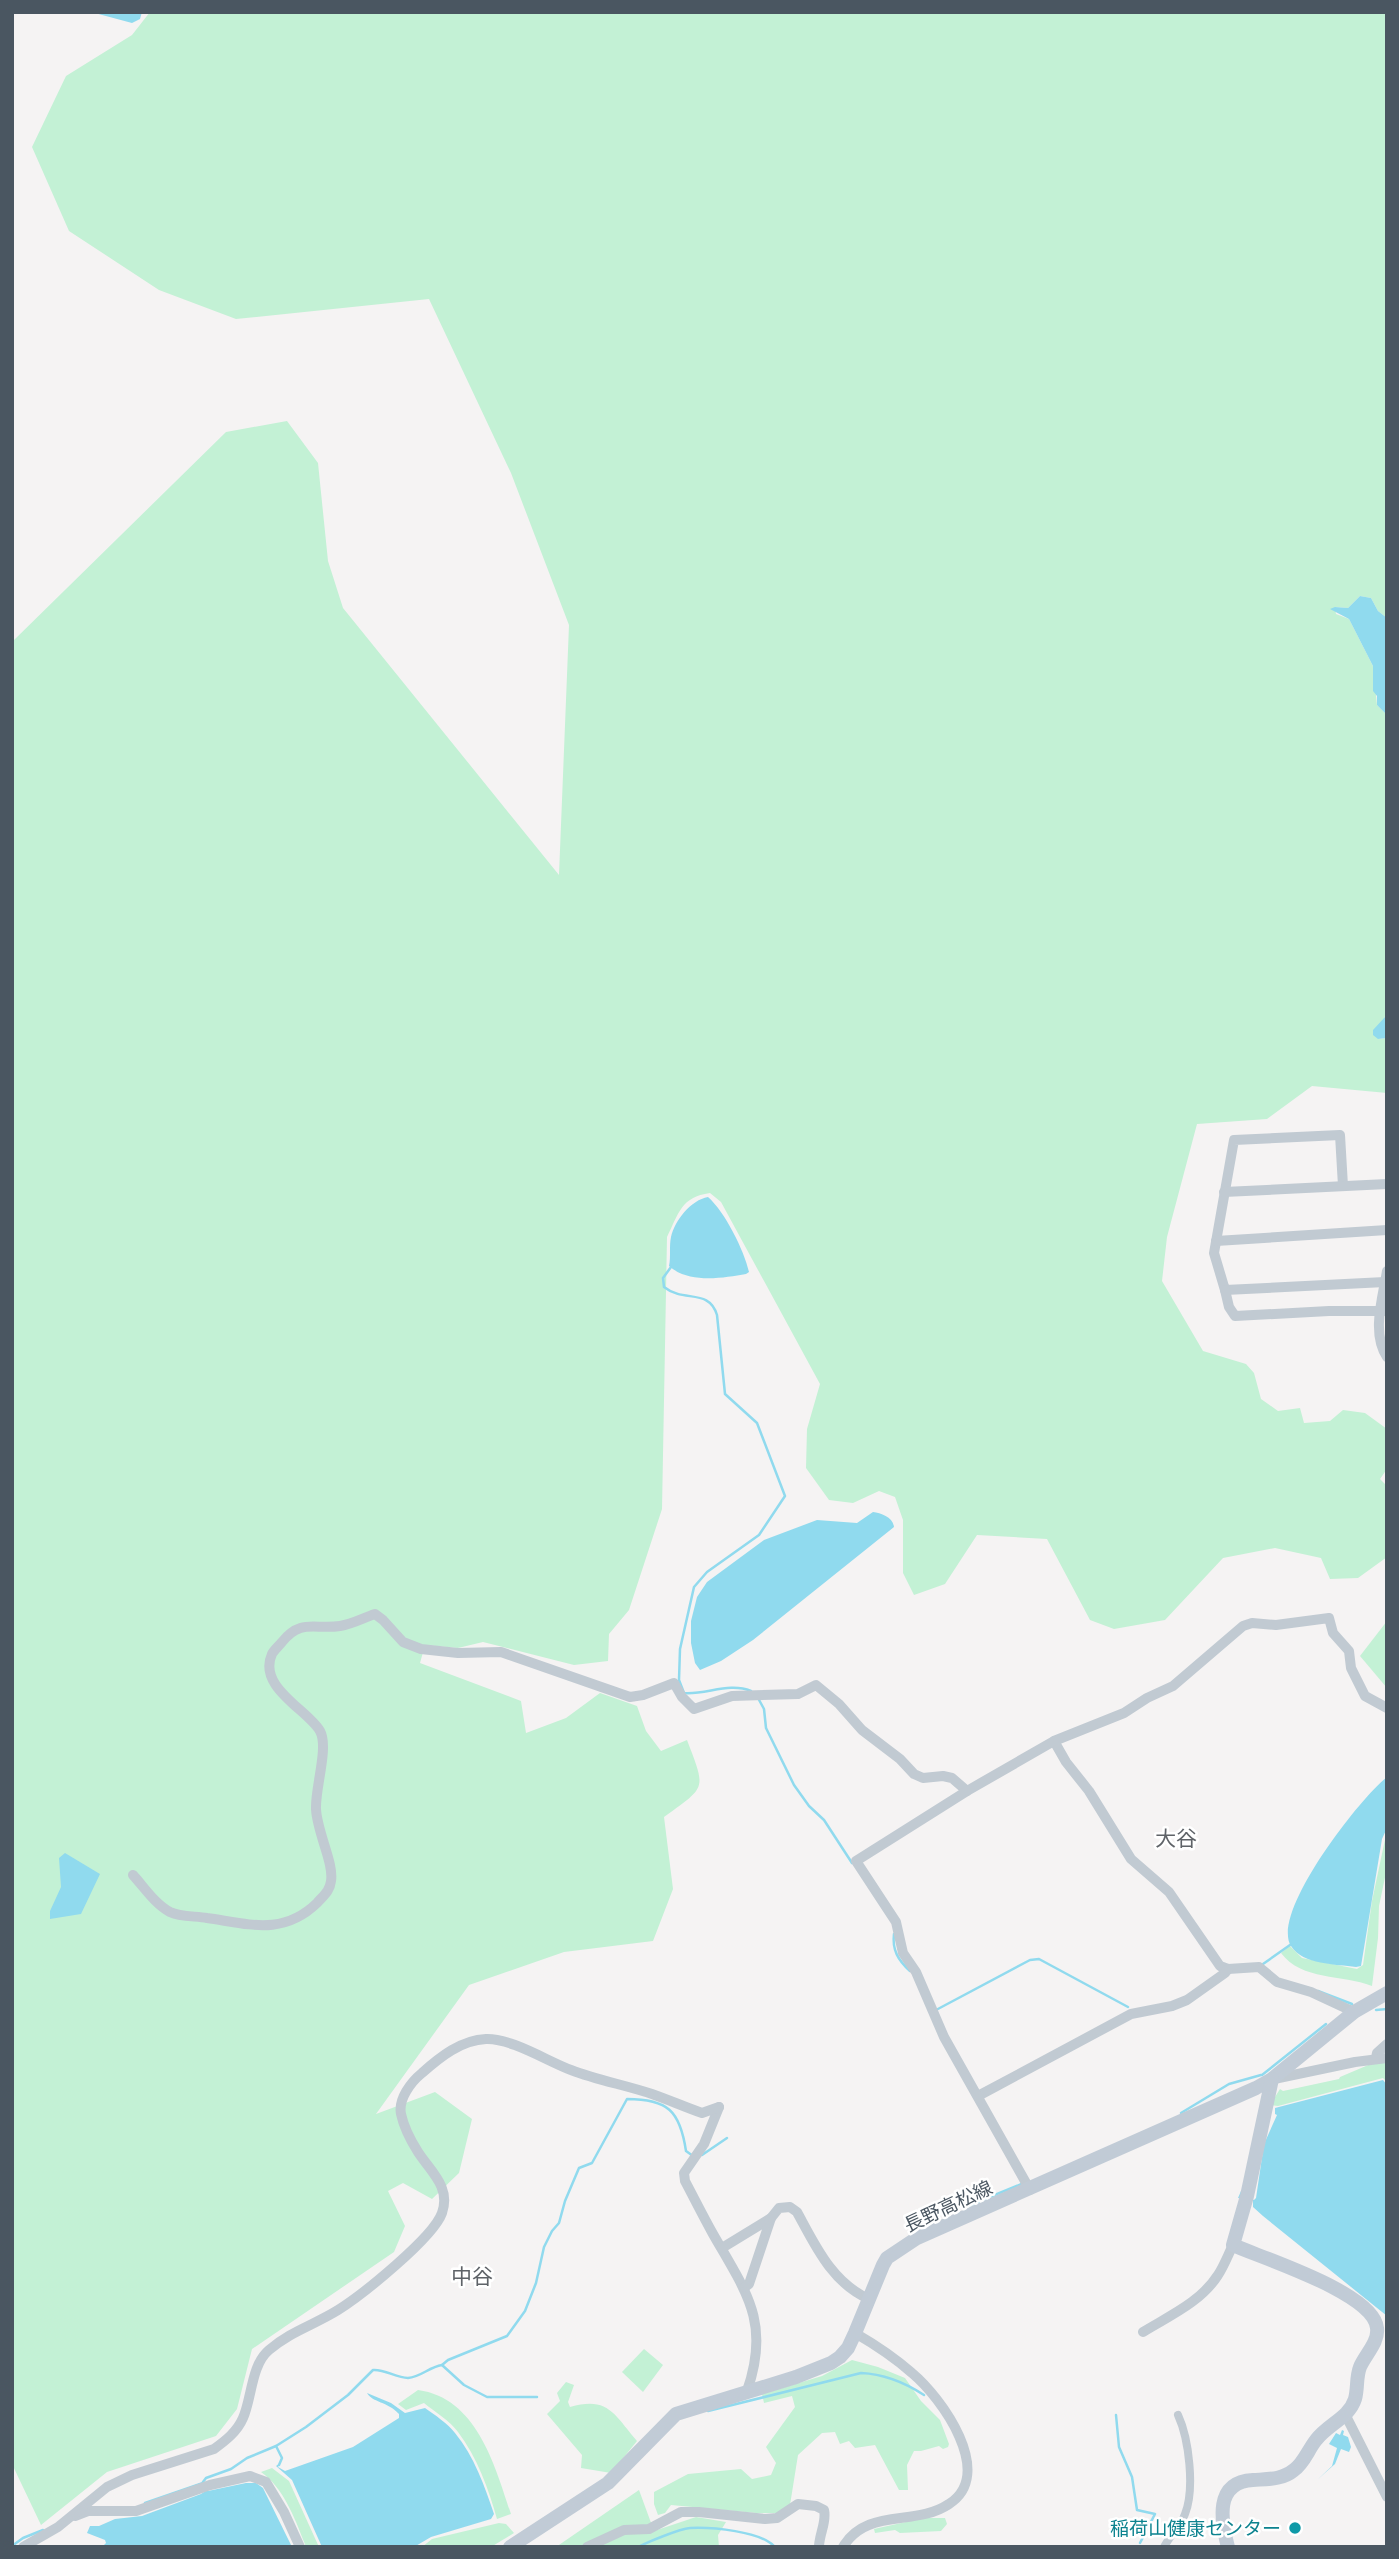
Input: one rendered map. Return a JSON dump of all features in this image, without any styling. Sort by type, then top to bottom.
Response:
[{"type":"main road","name":"長野高松線","points":[[510,2547],[608,2483],[676,2414],[831,2364],[848,2348],[887,2258],[917,2238],[1027,2184],[1189,2119],[1272,2079],[1354,2012],[1387,1993]]},
{"type":"main road","points":[[1228,2547],[1221,2519],[1223,2500],[1236,2485],[1250,2480],[1288,2475],[1297,2468],[1329,2425],[1346,2416],[1355,2400],[1360,2367],[1377,2336],[1373,2316],[1350,2297],[1293,2268],[1233,2245],[1247,2198],[1272,2079]]},
{"type":"street","points":[[1343,1186],[1340,1135],[1234,1140],[1214,1253],[1229,1307],[1235,1316],[1384,1311]]},
{"type":"street","points":[[1224,1192],[1387,1184]]},
{"type":"street","points":[[1216,1241],[1387,1230]]},
{"type":"street","points":[[1225,1290],[1386,1276],[1380,1346],[1387,1357]]},
{"type":"street","points":[[133,1874],[152,1897],[171,1913],[265,1926],[281,1925],[296,1919],[329,1891],[331,1870],[319,1833],[316,1810],[324,1745],[322,1734],[275,1683],[270,1668],[272,1655],[291,1631],[302,1626],[336,1627],[352,1624],[375,1614],[403,1642],[421,1649],[458,1653],[501,1652],[630,1697],[674,1683],[682,1697],[694,1709],[732,1696],[798,1694],[816,1685],[839,1704],[862,1730],[900,1759],[914,1774],[923,1779],[943,1776],[953,1778],[967,1791]]},
{"type":"street","points":[[1027,2184],[944,2037],[916,1972],[903,1953],[896,1922],[856,1861],[967,1791],[1054,1741],[1124,1713],[1172,1686],[1243,1626],[1252,1623],[1276,1625],[1329,1618],[1334,1633],[1349,1651],[1351,1668],[1366,1696],[1387,1708]]},
{"type":"street","points":[[1054,1741],[1066,1762],[1089,1791],[1130,1859],[1169,1892],[1220,1966],[1228,1969],[1259,1967],[1277,1982],[1311,1992],[1354,2012]]},
{"type":"street","points":[[978,2096],[1131,2014],[1172,2006],[1187,2000],[1228,1969]]},
{"type":"street","points":[[23,2547],[54,2530],[107,2487],[132,2475],[214,2449],[225,2441],[242,2421],[260,2362],[266,2351],[291,2333],[337,2311],[372,2285],[425,2237],[442,2214],[444,2193],[440,2182],[411,2140],[400,2110],[406,2092],[415,2079],[449,2052],[468,2042],[487,2039],[500,2041],[571,2070],[653,2094],[702,2113],[719,2107],[704,2144],[684,2173],[685,2181],[745,2287],[757,2328],[756,2367],[747,2391]]},
{"type":"street","points":[[1272,2079],[1381,2058],[1377,2053],[1387,2045]]},
{"type":"street","points":[[722,2248],[771,2218],[779,2208],[790,2207],[796,2212],[836,2277],[847,2287],[869,2299]]},
{"type":"street","points":[[745,2287],[749,2284],[771,2218]]},
{"type":"street","points":[[1143,2332],[1204,2293],[1218,2275],[1233,2245]]},
{"type":"street","points":[[843,2547],[860,2528],[873,2522],[930,2512],[947,2505],[959,2496],[969,2473],[959,2436],[922,2383],[912,2372],[855,2333]]},
{"type":"street","points":[[1164,2547],[1184,2517],[1189,2495],[1187,2441],[1178,2415]]},
{"type":"street","points":[[1346,2416],[1387,2497]]},
{"type":"street","points":[[71,2517],[89,2511],[136,2511],[205,2486],[250,2476],[262,2480],[278,2502],[300,2547]]},
{"type":"street","points":[[587,2547],[624,2530],[649,2529],[681,2512],[765,2519],[777,2518],[798,2504],[824,2510],[825,2518],[818,2538],[819,2547]]},
{"type":"green space","points":[[150,12],[1387,12],[1387,618],[1378,611],[1371,598],[1360,596],[1348,608],[1335,607],[1336,614],[1349,619],[1373,666],[1377,705],[1387,715],[1387,1000],[1378,1039],[1387,1038],[1387,1093],[1312,1086],[1267,1119],[1197,1124],[1167,1237],[1162,1281],[1203,1351],[1246,1364],[1254,1373],[1261,1399],[1278,1411],[1300,1408],[1304,1423],[1330,1421],[1343,1410],[1365,1413],[1387,1429],[1387,1469],[1380,1479],[1387,1486],[1387,1557],[1358,1578],[1330,1579],[1321,1558],[1275,1548],[1223,1558],[1165,1620],[1114,1629],[1090,1620],[1047,1539],[977,1535],[945,1584],[914,1595],[903,1573],[903,1520],[895,1497],[879,1491],[853,1503],[829,1500],[806,1468],[807,1429],[820,1384],[721,1202],[710,1193],[687,1202],[667,1237],[662,1509],[629,1610],[609,1634],[608,1661],[574,1665],[483,1642],[458,1648],[425,1645],[420,1663],[521,1701],[526,1733],[566,1718],[600,1693],[637,1706],[646,1731],[661,1751],[687,1740],[697,1769],[699,1786],[688,1799],[664,1817],[673,1889],[653,1941],[564,1952],[469,1985],[376,2114],[435,2092],[472,2119],[459,2173],[432,2199],[403,2183],[388,2191],[405,2226],[394,2252],[252,2349],[237,2409],[216,2436],[107,2472],[41,2525],[12,2464],[12,642],[226,432],[287,421],[318,463],[328,561],[343,608],[559,875],[569,625],[511,473],[429,299],[236,319],[159,290],[69,231],[32,147],[66,76],[132,35]]},
{"type":"green space","points":[[1387,1621],[1387,1688],[1360,1656]]},
{"type":"green space","points":[[1387,1830],[1387,1868],[1379,1906],[1372,1986],[1311,1973],[1290,1962],[1281,1953],[1290,1946],[1302,1958],[1357,1969],[1363,1965],[1372,1901]]},
{"type":"green space","points":[[1387,2062],[1387,2082],[1383,2078],[1278,2106],[1270,2105],[1280,2089],[1283,2091],[1339,2079],[1373,2063]]},
{"type":"green space","points":[[644,2349],[663,2365],[643,2392],[622,2372]]},
{"type":"green space","points":[[852,2360],[905,2378],[921,2401],[940,2420],[948,2447],[914,2451],[907,2465],[908,2490],[899,2490],[875,2445],[855,2448],[849,2441],[840,2444],[835,2432],[822,2433],[798,2455],[790,2505],[777,2513],[671,2505],[665,2513],[658,2515],[654,2492],[688,2474],[741,2469],[752,2479],[771,2475],[776,2463],[766,2447],[795,2407],[792,2396],[764,2403],[762,2394],[822,2376]]},
{"type":"green space","points":[[566,2382],[574,2385],[568,2402],[570,2407],[583,2404],[602,2406],[616,2415],[637,2441],[611,2473],[581,2468],[582,2455],[547,2414],[560,2401],[557,2393]]},
{"type":"green space","points":[[418,2390],[438,2396],[455,2406],[469,2420],[490,2456],[511,2514],[497,2519],[477,2463],[451,2424],[424,2403],[406,2410],[398,2404]]},
{"type":"green space","points":[[272,2468],[289,2481],[319,2547],[306,2547],[283,2496],[261,2472]]},
{"type":"green space","points":[[639,2490],[654,2531],[696,2517],[726,2522],[718,2535],[719,2547],[556,2547]]},
{"type":"green space","points":[[924,2518],[945,2518],[947,2524],[941,2531],[900,2533],[895,2530],[875,2533],[874,2529]]},
{"type":"green space","points":[[499,2523],[506,2524],[514,2533],[491,2547],[422,2547],[432,2539]]},
{"type":"water","points":[[91,12],[142,12],[140,19],[132,23]]},
{"type":"water","points":[[1360,596],[1371,598],[1378,611],[1387,618],[1387,715],[1377,705],[1377,696],[1373,691],[1373,666],[1349,619],[1330,609],[1348,608]]},
{"type":"water","points":[[1387,1000],[1387,1038],[1378,1039],[1373,1035],[1373,1030],[1385,1017]]},
{"type":"water","points":[[708,1197],[721,1212],[738,1243],[749,1272],[746,1274],[717,1278],[696,1277],[677,1272],[669,1266],[670,1240],[676,1224],[690,1206]]},
{"type":"water","points":[[873,1512],[889,1518],[894,1527],[753,1640],[721,1661],[700,1670],[695,1663],[691,1643],[691,1621],[697,1597],[707,1582],[764,1540],[817,1520],[857,1523]]},
{"type":"water","points":[[1387,1777],[1387,1828],[1382,1839],[1361,1966],[1330,1964],[1303,1957],[1291,1946],[1288,1930],[1293,1909],[1305,1884],[1339,1831]]},
{"type":"water","points":[[65,1853],[100,1874],[81,1914],[50,1919],[50,1911],[61,1887],[59,1858]]},
{"type":"water","points":[[1383,2080],[1387,2085],[1387,2316],[1263,2216],[1253,2207],[1253,2201],[1238,2198],[1241,2191],[1243,2196],[1254,2200],[1256,2198],[1264,2144],[1277,2115],[1275,2108]]},
{"type":"water","points":[[367,2393],[391,2403],[405,2413],[425,2408],[452,2429],[478,2472],[494,2514],[491,2519],[431,2537],[414,2547],[322,2547],[292,2480],[276,2466],[280,2463],[278,2467],[285,2471],[353,2447],[399,2418],[399,2414],[394,2410]]},
{"type":"water","points":[[1342,2430],[1343,2435],[1348,2437],[1351,2447],[1349,2452],[1341,2449],[1335,2464],[1317,2480],[1332,2466],[1337,2448],[1329,2444],[1336,2433],[1340,2435]]},
{"type":"water","points":[[256,2483],[263,2488],[292,2547],[102,2547],[106,2543],[105,2540],[87,2533],[90,2526],[99,2526],[115,2519],[142,2516],[201,2494],[204,2488],[208,2491]]},
{"type":"waterway","points":[[671,1267],[663,1278],[664,1287],[672,1292],[708,1301],[717,1315],[725,1394],[757,1423],[785,1496],[759,1535],[707,1572],[694,1587],[680,1649],[679,1680],[684,1693],[726,1688],[751,1691]]},
{"type":"waterway","points":[[758,1698],[764,1709],[766,1728],[794,1785],[809,1806],[824,1820],[852,1863]]},
{"type":"waterway","points":[[894,1934],[897,1954],[910,1971]]},
{"type":"waterway","points":[[1263,1964],[1290,1945]]},
{"type":"waterway","points":[[936,2010],[1030,1960],[1039,1959],[1128,2007]]},
{"type":"waterway","points":[[1318,1991],[1352,2004]]},
{"type":"waterway","points":[[1376,2010],[1387,2009]]},
{"type":"waterway","points":[[1262,2075],[1326,2024]]},
{"type":"waterway","points":[[1181,2113],[1229,2084],[1261,2075]]},
{"type":"waterway","points":[[442,2365],[448,2360],[507,2336],[525,2311],[536,2283],[544,2247],[559,2223],[579,2168],[592,2163],[627,2099],[653,2102],[670,2110],[680,2126],[686,2151],[693,2156]]},
{"type":"waterway","points":[[702,2155],[727,2138]]},
{"type":"waterway","points":[[963,2208],[1024,2183]]},
{"type":"waterway","points":[[203,2482],[206,2478],[231,2469],[247,2458],[276,2446],[306,2427],[348,2395],[373,2370],[408,2378],[442,2365],[464,2385],[487,2397],[537,2397]]},
{"type":"waterway","points":[[708,2411],[861,2373],[894,2380],[924,2395]]},
{"type":"waterway","points":[[1116,2415],[1119,2447],[1132,2477],[1137,2510],[1155,2514],[1140,2543]]},
{"type":"waterway","points":[[276,2446],[282,2458],[279,2465]]},
{"type":"waterway","points":[[145,2503],[203,2483]]},
{"type":"waterway","points":[[638,2547],[690,2528],[722,2529],[747,2534],[759,2537],[775,2547]]},
{"type":"waterway","points":[[12,2546],[43,2530]]},
{"type":"place","name":"稲荷山健康センター","points":[[1295,2528]]},
{"type":"district","name":"大谷","points":[[1176,1839]]},
{"type":"district","name":"中谷","points":[[472,2277]]}]
